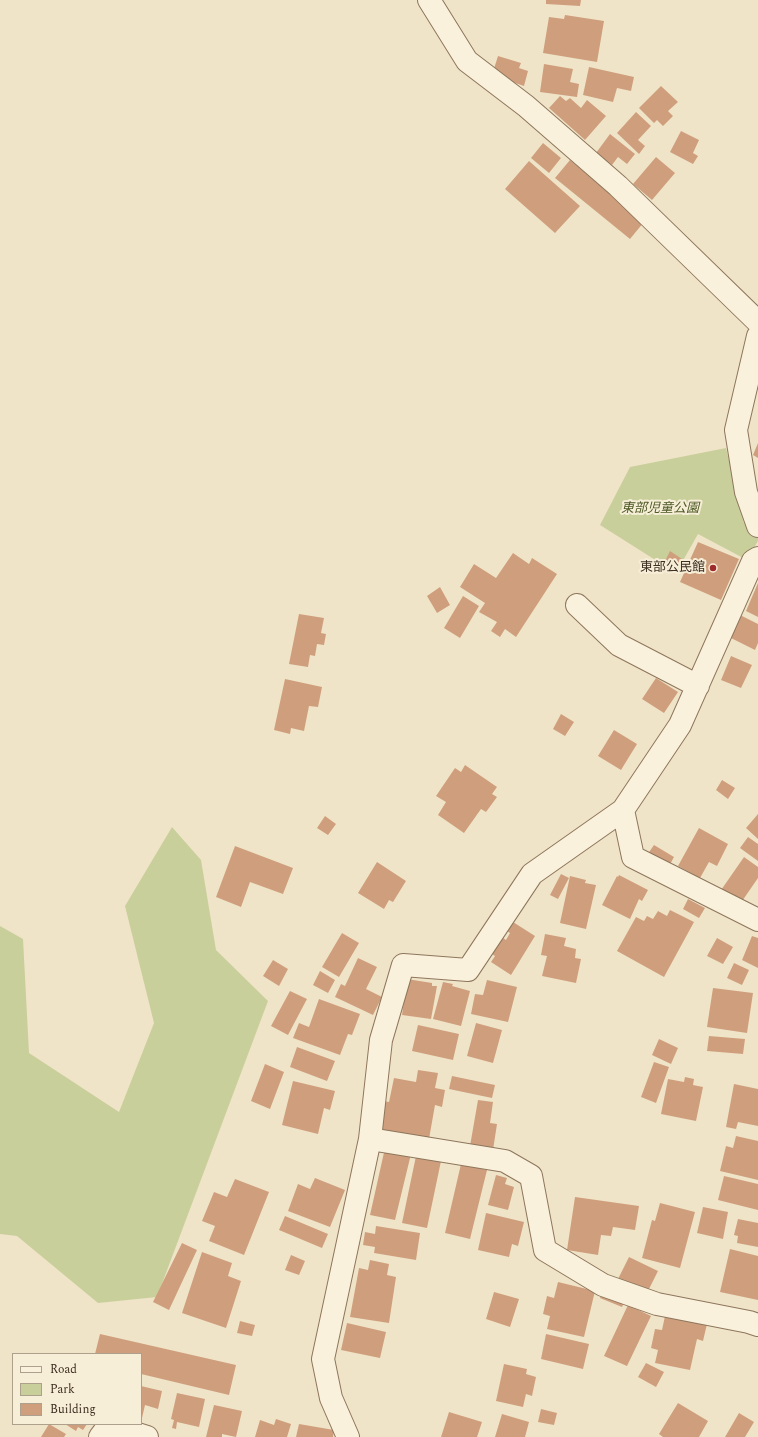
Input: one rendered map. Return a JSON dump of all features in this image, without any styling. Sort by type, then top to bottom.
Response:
[{"type":"street","points":[[429,0],[467,61],[526,106],[618,186],[758,322]]},
{"type":"street","points":[[758,336],[736,430],[746,492],[758,526]]},
{"type":"street","points":[[348,1437],[331,1398],[323,1359],[370,1139],[381,1040],[403,965],[468,970],[532,874],[623,810],[680,725],[753,561],[758,558]]},
{"type":"street","points":[[577,604],[619,645],[698,686]]},
{"type":"street","points":[[623,810],[633,857],[758,920]]},
{"type":"street","points":[[370,1139],[505,1161],[531,1176],[545,1250],[603,1285],[657,1304],[750,1322],[758,1325]]},
{"type":"street","points":[[100,1437],[109,1425],[147,1437]]},
{"type":"green space","name":"東部児童公園","points":[[726,448],[744,523],[758,533],[758,541],[747,560],[698,534],[676,573],[600,525],[630,467]]},
{"type":"green space","points":[[172,827],[201,860],[216,950],[268,1001],[157,1297],[98,1303],[17,1236],[0,1234],[0,926],[23,939],[29,1053],[119,1112],[154,1023],[125,906]]},
{"type":"building","points":[[546,0],[581,0],[580,6],[546,4]]},
{"type":"building","points":[[565,15],[604,21],[597,62],[543,53],[549,17],[564,19]]},
{"type":"building","points":[[498,56],[521,63],[519,68],[528,71],[524,86],[492,75]]},
{"type":"building","points":[[544,64],[573,69],[570,82],[579,84],[577,97],[540,92]]},
{"type":"building","points":[[589,67],[634,77],[631,91],[617,88],[613,102],[583,95]]},
{"type":"building","points":[[661,86],[678,102],[668,111],[673,116],[663,126],[657,120],[654,123],[639,108]]},
{"type":"building","points":[[560,96],[566,101],[570,98],[581,108],[587,100],[606,116],[585,140],[549,108]]},
{"type":"building","points":[[636,112],[651,126],[638,140],[645,146],[639,154],[617,133]]},
{"type":"building","points":[[681,131],[699,140],[693,153],[698,156],[693,164],[670,152]]},
{"type":"building","points":[[610,134],[635,154],[627,164],[618,157],[612,165],[596,153]]},
{"type":"building","points":[[543,143],[561,158],[549,173],[531,158]]},
{"type":"building","points":[[656,157],[675,173],[652,200],[633,184]]},
{"type":"building","points":[[570,160],[644,222],[630,239],[555,178]]},
{"type":"building","points":[[529,161],[580,206],[555,233],[505,189]]},
{"type":"building","points":[[758,443],[758,458],[753,455]]},
{"type":"building","points":[[698,542],[739,559],[721,600],[680,582]]},
{"type":"building","points":[[670,551],[682,559],[676,568],[665,561]]},
{"type":"building","points":[[513,553],[529,564],[532,558],[557,574],[516,637],[505,629],[500,637],[491,631],[497,622],[479,612],[485,603],[460,587],[474,564],[496,578]]},
{"type":"building","points":[[758,583],[758,617],[746,611]]},
{"type":"building","points":[[440,587],[450,605],[437,613],[427,596]]},
{"type":"building","points":[[463,596],[479,606],[460,638],[444,628]]},
{"type":"building","points":[[299,614],[324,618],[321,633],[326,634],[324,645],[317,644],[315,656],[310,655],[308,667],[289,664]]},
{"type":"building","points":[[740,615],[758,624],[758,643],[755,650],[729,637]]},
{"type":"building","points":[[731,656],[752,665],[741,688],[721,680]]},
{"type":"building","points":[[656,678],[678,692],[664,713],[642,699]]},
{"type":"building","points":[[285,679],[322,687],[318,707],[309,706],[304,731],[291,728],[290,734],[274,730]]},
{"type":"building","points":[[561,714],[574,722],[565,736],[553,729]]},
{"type":"building","points":[[614,730],[637,744],[621,770],[598,756]]},
{"type":"building","points":[[465,765],[497,787],[492,794],[497,797],[486,812],[481,809],[464,833],[438,815],[446,802],[436,796],[455,768],[461,772]]},
{"type":"building","points":[[722,780],[735,788],[728,799],[716,790]]},
{"type":"building","points":[[758,814],[758,839],[746,828]]},
{"type":"building","points":[[325,816],[336,824],[328,835],[317,828]]},
{"type":"building","points":[[699,828],[728,844],[717,866],[709,862],[700,878],[678,866]]},
{"type":"building","points":[[748,837],[758,844],[758,861],[740,848]]},
{"type":"building","points":[[654,845],[674,857],[668,868],[647,855]]},
{"type":"building","points":[[235,846],[293,868],[283,894],[250,882],[241,907],[216,897]]},
{"type":"building","points":[[744,857],[758,867],[758,878],[738,907],[719,893]]},
{"type":"building","points":[[377,862],[406,881],[393,902],[389,900],[384,909],[358,893]]},
{"type":"building","points":[[561,874],[569,878],[558,899],[550,895]]},
{"type":"building","points":[[619,875],[648,890],[642,901],[639,899],[630,919],[602,905],[617,876],[618,877]]},
{"type":"building","points":[[570,876],[586,880],[585,883],[596,885],[586,929],[560,923]]},
{"type":"building","points":[[688,899],[705,908],[699,918],[683,909]]},
{"type":"building","points":[[670,910],[694,922],[664,977],[617,951],[636,917],[644,921],[647,916],[653,919],[658,911],[667,916]]},
{"type":"building","points":[[513,922],[535,936],[511,975],[491,962],[495,956],[492,954],[503,938],[506,940],[510,933],[507,931]]},
{"type":"building","points":[[342,933],[359,943],[339,977],[322,967]]},
{"type":"building","points":[[545,934],[566,938],[564,946],[576,949],[575,958],[581,959],[576,983],[542,976],[547,956],[541,955]]},
{"type":"building","points":[[752,936],[758,938],[758,968],[742,960]]},
{"type":"building","points":[[717,938],[733,947],[723,964],[707,956]]},
{"type":"building","points":[[358,958],[377,967],[366,989],[382,997],[373,1015],[335,997],[341,984],[345,986]]},
{"type":"building","points":[[273,960],[288,969],[279,986],[263,976]]},
{"type":"building","points":[[734,963],[749,970],[742,985],[727,978]]},
{"type":"building","points":[[320,971],[335,980],[328,993],[313,985]]},
{"type":"building","points":[[407,979],[432,983],[432,986],[437,986],[431,1019],[402,1015]]},
{"type":"building","points":[[487,980],[517,987],[508,1022],[471,1014],[475,994],[483,995]]},
{"type":"building","points":[[443,982],[453,984],[452,986],[470,991],[461,1026],[433,1019]]},
{"type":"building","points":[[713,988],[753,993],[747,1033],[707,1027]]},
{"type":"building","points":[[290,991],[307,999],[288,1035],[271,1026]]},
{"type":"building","points":[[319,999],[360,1014],[352,1035],[348,1034],[340,1055],[293,1038],[299,1023],[309,1027]]},
{"type":"building","points":[[476,1023],[502,1030],[493,1063],[467,1056]]},
{"type":"building","points":[[418,1025],[459,1034],[453,1060],[412,1051]]},
{"type":"building","points":[[709,1036],[745,1039],[743,1054],[707,1051]]},
{"type":"building","points":[[659,1039],[678,1048],[671,1064],[652,1055]]},
{"type":"building","points":[[297,1047],[335,1061],[327,1081],[290,1067]]},
{"type":"building","points":[[654,1062],[669,1067],[656,1103],[641,1097]]},
{"type":"building","points":[[265,1064],[284,1072],[270,1109],[251,1101]]},
{"type":"building","points":[[418,1070],[438,1073],[435,1088],[445,1090],[442,1107],[435,1105],[429,1139],[379,1130],[384,1101],[389,1102],[394,1078],[416,1082]]},
{"type":"building","points":[[452,1076],[495,1085],[492,1098],[449,1089]]},
{"type":"building","points":[[685,1077],[694,1079],[693,1085],[703,1087],[696,1121],[661,1114],[668,1079],[684,1082]]},
{"type":"building","points":[[293,1081],[335,1091],[330,1110],[324,1108],[318,1134],[282,1125]]},
{"type":"building","points":[[734,1084],[758,1089],[758,1126],[738,1122],[736,1129],[726,1127]]},
{"type":"building","points":[[478,1100],[493,1102],[490,1123],[497,1124],[493,1150],[470,1146]]},
{"type":"building","points":[[736,1136],[758,1141],[758,1180],[720,1171],[726,1146],[733,1148]]},
{"type":"building","points":[[385,1148],[411,1154],[395,1220],[370,1215]]},
{"type":"building","points":[[416,1156],[441,1161],[427,1228],[402,1223]]},
{"type":"building","points":[[461,1164],[487,1170],[470,1239],[445,1233]]},
{"type":"building","points":[[496,1175],[507,1178],[505,1184],[514,1187],[508,1210],[488,1205]]},
{"type":"building","points":[[724,1176],[758,1184],[758,1210],[718,1200]]},
{"type":"building","points":[[315,1178],[345,1190],[330,1227],[288,1211],[298,1184],[310,1189]]},
{"type":"building","points":[[235,1179],[269,1192],[244,1255],[209,1241],[215,1226],[202,1221],[214,1192],[227,1197]]},
{"type":"building","points":[[575,1197],[639,1206],[635,1230],[613,1227],[611,1236],[601,1235],[598,1255],[567,1250]]},
{"type":"building","points":[[660,1203],[695,1212],[680,1268],[642,1258],[652,1220],[655,1221]]},
{"type":"building","points":[[703,1207],[728,1212],[723,1239],[697,1233]]},
{"type":"building","points":[[486,1213],[524,1222],[518,1246],[512,1244],[509,1257],[478,1250]]},
{"type":"building","points":[[285,1216],[328,1234],[322,1248],[279,1230]]},
{"type":"building","points":[[738,1219],[758,1223],[758,1247],[737,1243],[738,1236],[734,1235]]},
{"type":"building","points":[[376,1226],[420,1233],[416,1260],[374,1253],[375,1247],[363,1245],[365,1232],[375,1234]]},
{"type":"building","points":[[182,1243],[197,1250],[169,1310],[153,1302]]},
{"type":"building","points":[[730,1249],[758,1256],[758,1300],[720,1292]]},
{"type":"building","points":[[202,1252],[232,1263],[228,1276],[241,1281],[226,1328],[182,1313]]},
{"type":"building","points":[[291,1255],[305,1261],[299,1275],[285,1270]]},
{"type":"building","points":[[629,1257],[658,1271],[647,1293],[618,1279]]},
{"type":"building","points":[[370,1260],[389,1264],[387,1275],[396,1277],[389,1323],[350,1317],[359,1268],[368,1270]]},
{"type":"building","points":[[558,1282],[595,1291],[584,1337],[547,1329],[550,1316],[543,1314],[547,1296],[554,1298]]},
{"type":"building","points":[[603,1291],[625,1300],[622,1307],[600,1298]]},
{"type":"building","points":[[494,1292],[519,1299],[510,1327],[486,1319]]},
{"type":"building","points":[[628,1305],[651,1316],[627,1366],[604,1356]]},
{"type":"building","points":[[665,1316],[707,1324],[703,1341],[697,1339],[690,1370],[655,1363],[658,1350],[651,1348],[655,1329],[662,1330]]},
{"type":"building","points":[[240,1321],[255,1325],[252,1336],[237,1333]]},
{"type":"building","points":[[347,1323],[386,1332],[380,1358],[341,1350]]},
{"type":"building","points":[[100,1334],[236,1365],[229,1395],[142,1374],[142,1353],[95,1353]]},
{"type":"building","points":[[546,1334],[589,1344],[583,1369],[541,1359]]},
{"type":"building","points":[[646,1363],[664,1372],[656,1387],[638,1377]]},
{"type":"building","points":[[504,1364],[527,1369],[526,1374],[536,1377],[532,1396],[526,1394],[523,1407],[496,1401]]},
{"type":"building","points":[[142,1386],[162,1391],[158,1409],[145,1405],[142,1418]]},
{"type":"building","points":[[177,1393],[205,1399],[199,1427],[177,1422],[176,1429],[172,1428],[174,1420],[171,1419]]},
{"type":"building","points":[[678,1403],[708,1421],[699,1437],[663,1437],[659,1434]]},
{"type":"building","points":[[214,1405],[242,1411],[236,1437],[222,1434],[222,1437],[206,1437]]},
{"type":"building","points":[[541,1409],[557,1413],[554,1425],[538,1422]]},
{"type":"building","points":[[449,1412],[482,1422],[477,1437],[441,1437]]},
{"type":"building","points":[[739,1413],[754,1422],[745,1437],[725,1437]]},
{"type":"building","points":[[502,1414],[529,1422],[525,1437],[495,1437]]},
{"type":"building","points":[[276,1419],[291,1424],[287,1437],[255,1437],[260,1420],[274,1425]]},
{"type":"building","points":[[299,1424],[334,1430],[333,1437],[296,1437]]},
{"type":"building","points":[[48,1425],[66,1434],[64,1437],[41,1437]]},
{"type":"building","points":[[67,1425],[86,1425],[83,1430],[78,1427],[76,1431]]},
{"type":"place","name":"東部公民館","points":[[713,568]]}]
